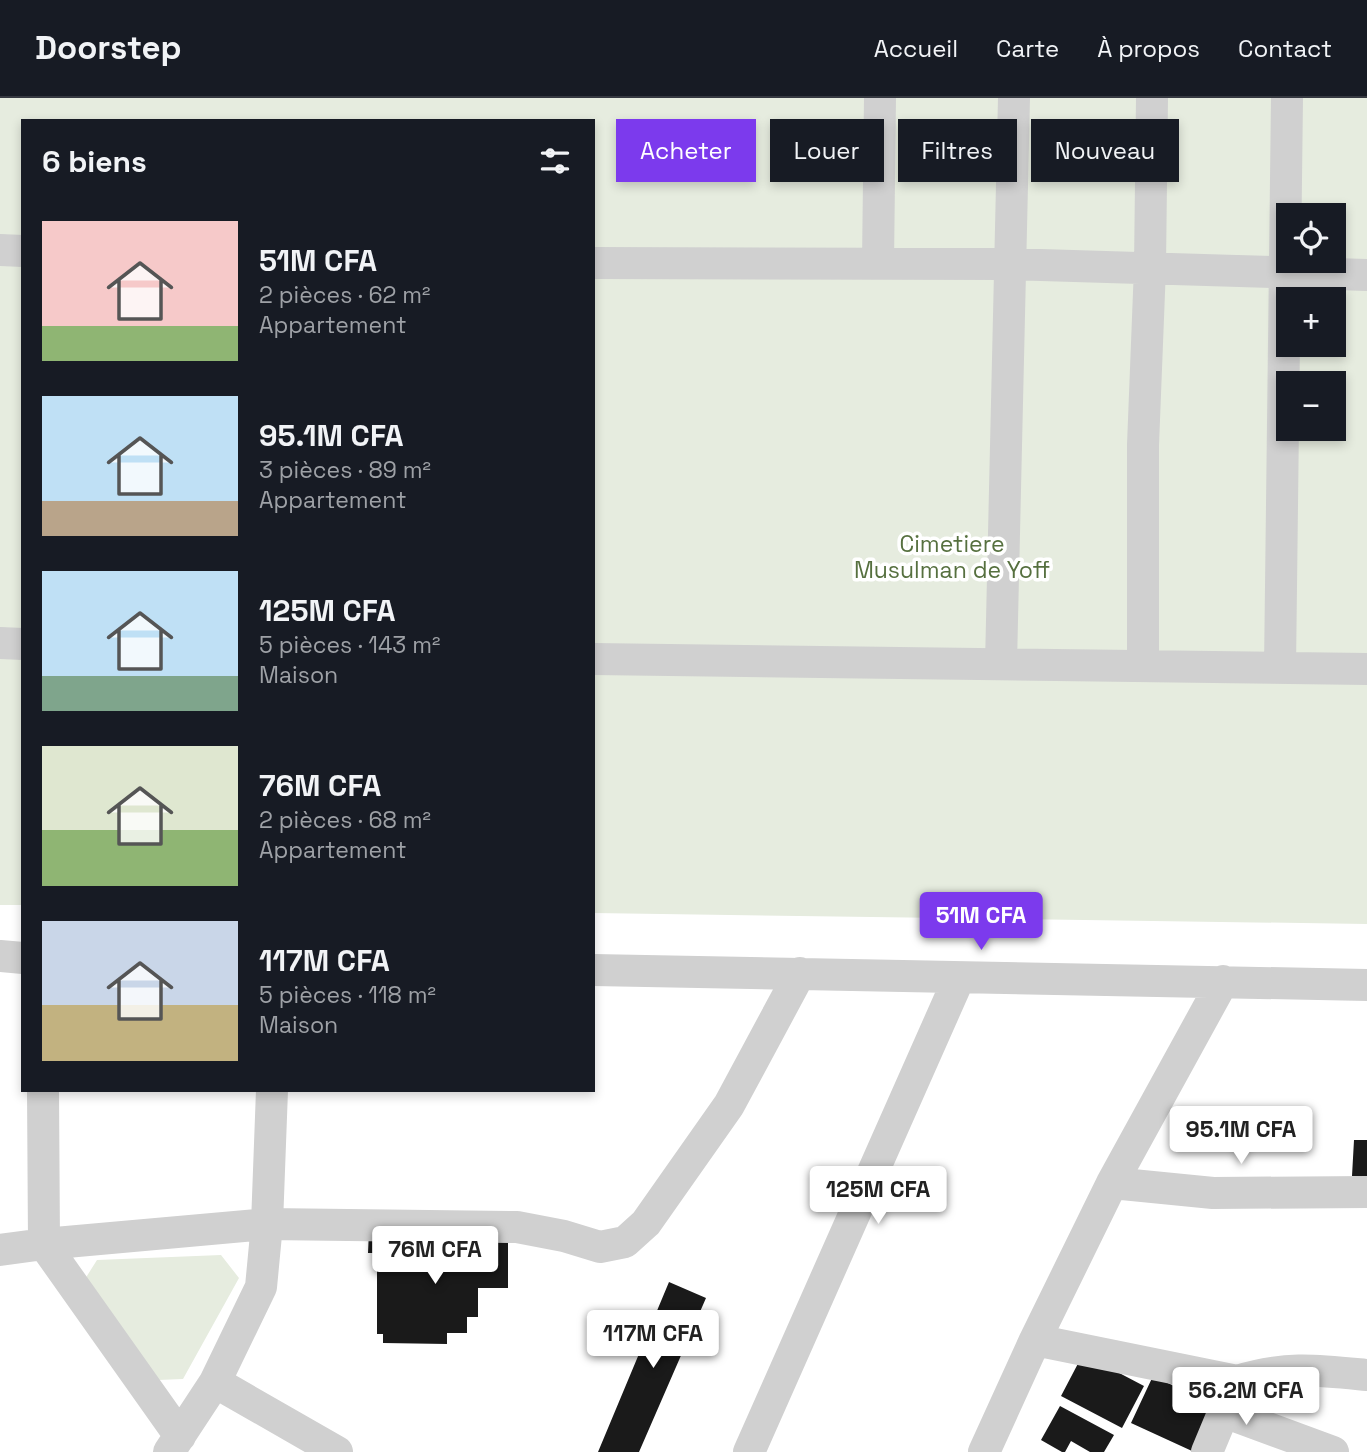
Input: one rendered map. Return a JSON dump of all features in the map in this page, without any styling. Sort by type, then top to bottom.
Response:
[{"type":"street","points":[[878,263],[880,98]]},
{"type":"street","points":[[1001,664],[1008,264],[1014,98]]},
{"type":"street","points":[[1143,666],[1143,446],[1150,267],[1152,98]]},
{"type":"street","points":[[1286,203],[1287,98]]},
{"type":"street","points":[[0,250],[21,251]]},
{"type":"street","points":[[595,263],[1008,264],[1276,272]]},
{"type":"street","points":[[1280,668],[1285,273]]},
{"type":"street","points":[[1312,273],[1367,275]]},
{"type":"street","points":[[0,643],[21,644]]},
{"type":"street","points":[[595,659],[1367,669]]},
{"type":"street","points":[[0,956],[21,958]]},
{"type":"street","points":[[595,970],[1367,985]]},
{"type":"street","points":[[0,1250],[267,1224],[517,1227],[564,1236],[600,1247],[625,1242],[646,1223],[729,1105],[800,974]]},
{"type":"street","points":[[749,1452],[959,978]]},
{"type":"street","points":[[984,1452],[1112,1183],[1223,981]]},
{"type":"street","points":[[43,1092],[44,1244],[174,1444],[215,1382],[261,1287],[267,1224],[272,1092]]},
{"type":"street","points":[[1112,1183],[1213,1193],[1367,1192]]},
{"type":"street","points":[[1035,1340],[1237,1381],[1267,1372],[1305,1368],[1367,1375]]},
{"type":"street","points":[[1207,1452],[1237,1381]]},
{"type":"street","points":[[215,1382],[337,1452]]},
{"type":"street","points":[[1224,1412],[1334,1452]]},
{"type":"green space","name":"Cimetiere Musulman de Yoff","points":[[0,98],[1367,98],[1367,924],[595,913],[595,119],[21,119],[21,905],[0,905]]},
{"type":"green space","points":[[221,1255],[239,1278],[183,1379],[158,1380],[85,1279],[97,1260]]},
{"type":"building","points":[[1354,1140],[1367,1140],[1367,1177],[1352,1176]]},
{"type":"building","points":[[369,1231],[386,1239],[386,1260],[391,1260],[391,1241],[422,1241],[422,1246],[466,1247],[466,1234],[508,1234],[508,1288],[478,1288],[478,1317],[467,1317],[467,1333],[447,1333],[447,1344],[383,1343],[383,1334],[377,1334],[377,1253],[368,1253]]},
{"type":"building","points":[[669,1282],[706,1298],[639,1452],[598,1452]]},
{"type":"building","points":[[1083,1354],[1144,1386],[1122,1428],[1061,1396]]},
{"type":"building","points":[[1153,1376],[1214,1405],[1192,1451],[1131,1423]]},
{"type":"building","points":[[1060,1406],[1114,1435],[1104,1452],[1090,1452],[1071,1441],[1065,1452],[1062,1452],[1041,1440]]}]
